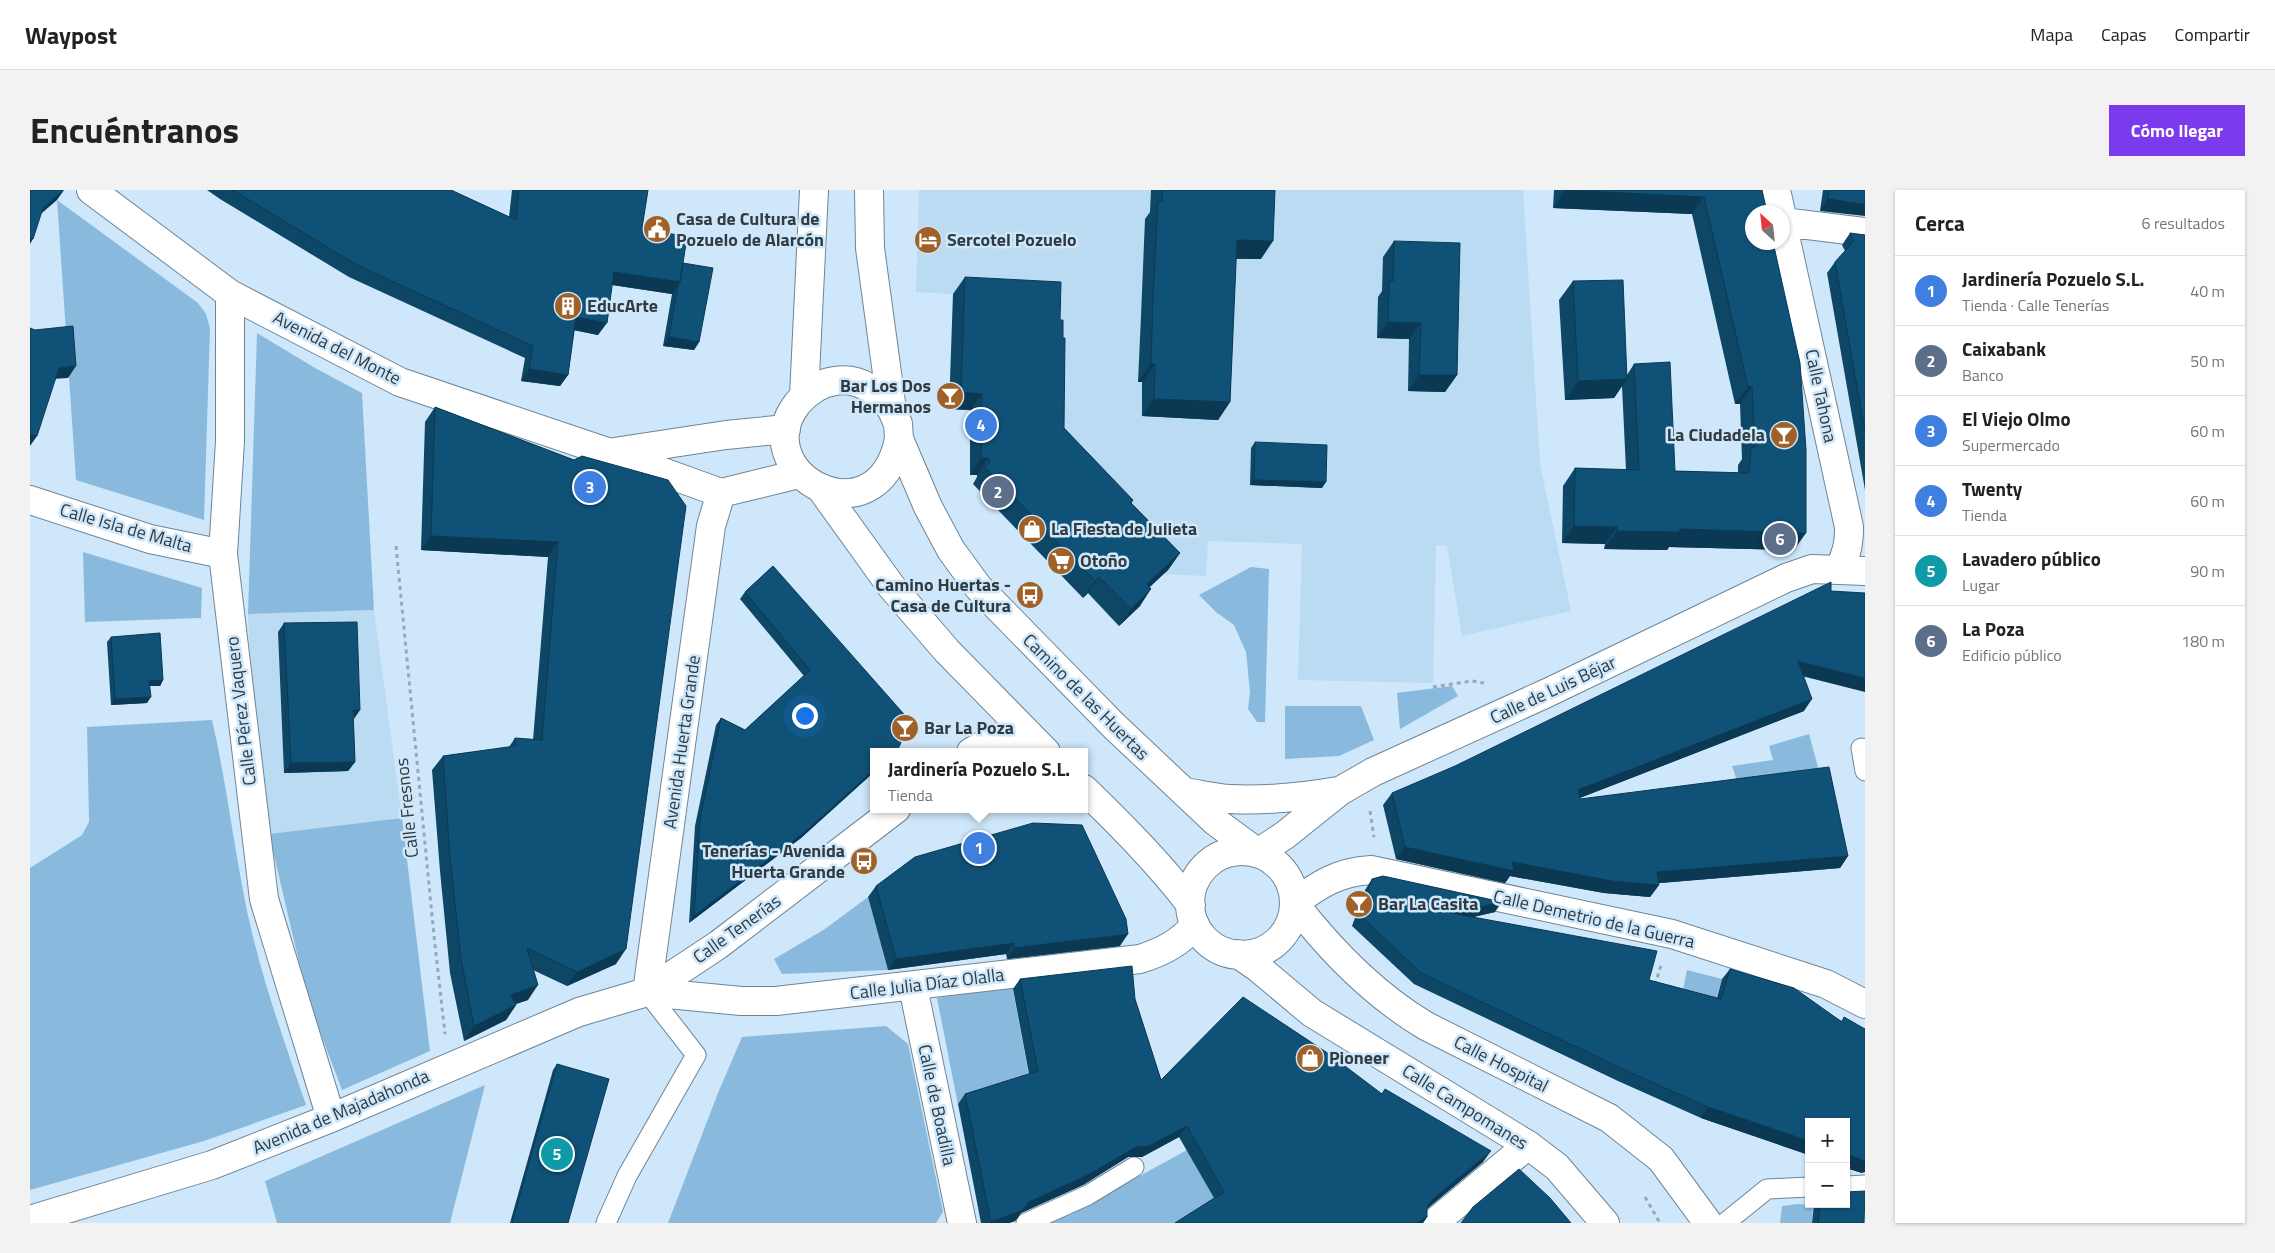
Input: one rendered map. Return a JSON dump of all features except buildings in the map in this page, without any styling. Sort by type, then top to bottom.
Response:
[{"type":"street","name":"Avenida del Monte","points":[[91,190],[230,294],[400,382],[610,452],[721,493]]},
{"type":"street","points":[[804,396],[814,190]]},
{"type":"street","name":"Camino de las Huertas","points":[[868,190],[870,248],[892,410],[898,424],[899,439],[928,507],[951,550],[978,587],[1114,726],[1216,822],[1258,853]]},
{"type":"street","points":[[1776,190],[1779,205]]},
{"type":"street","points":[[1790,223],[1865,232]]},
{"type":"street","name":"Calle Tahona","points":[[1788,250],[1849,527],[1850,543],[1846,555],[1852,570]]},
{"type":"street","name":"Calle Pérez Vaquero","points":[[230,294],[230,441],[223,554],[264,899],[331,1118]]},
{"type":"street","points":[[892,410],[882,397],[868,386],[852,381],[834,381],[818,386],[804,396],[792,411],[786,429],[786,445],[791,461],[799,474],[822,490],[839,494],[857,491],[874,484],[887,472],[896,456],[899,439]]},
{"type":"street","name":"Avenida del Monte","points":[[610,452],[726,435],[786,429]]},
{"type":"street","points":[[721,493],[799,474]]},
{"type":"street","points":[[822,490],[891,586],[947,651],[1037,743]]},
{"type":"street","name":"Avenida Huerta Grande","points":[[647,992],[711,526],[721,493]]},
{"type":"street","name":"Calle Isla de Malta","points":[[30,500],[150,539],[223,554]]},
{"type":"street","name":"Calle de Luis Béjar","points":[[1258,853],[1285,836],[1340,791],[1374,772],[1548,693],[1786,578],[1812,569],[1852,570]]},
{"type":"street","points":[[978,748],[995,738],[1037,743]]},
{"type":"street","points":[[1184,792],[1230,799],[1265,799],[1340,791]]},
{"type":"street","points":[[1088,793],[1136,840],[1169,876],[1193,915],[1200,932],[1214,946],[1228,953],[1238,954],[1261,951],[1280,939],[1289,925],[1294,903],[1292,888],[1287,875],[1274,862],[1258,853],[1240,851],[1228,853],[1206,865],[1193,888],[1193,915]]},
{"type":"street","name":"Calle Tenerías","points":[[647,992],[718,945],[891,813]]},
{"type":"street","name":"Calle Demetrio de la Guerra","points":[[1294,903],[1337,876],[1351,871],[1371,870],[1672,934],[1826,984],[1865,1004]]},
{"type":"street","name":"Calle Hospital","points":[[1294,903],[1335,951],[1398,1009],[1426,1026],[1609,1118],[1662,1159],[1708,1223]]},
{"type":"street","name":"Calle Julia Díaz Olalla","points":[[647,992],[741,1001],[776,1002],[1140,959],[1159,953],[1186,937],[1193,915]]},
{"type":"street","name":"Calle Campomanes","points":[[1238,954],[1257,967],[1312,1013],[1528,1145],[1558,1167],[1605,1223]]},
{"type":"street","name":"Calle de Boadilla","points":[[913,987],[962,1223]]},
{"type":"street","name":"Avenida de Majadahonda","points":[[30,1220],[212,1165],[331,1118],[579,1012],[647,992]]},
{"type":"street","points":[[1434,1223],[1528,1145]]},
{"type":"lane","points":[[1861,748],[1865,772]]},
{"type":"lane","points":[[606,1223],[627,1176],[696,1055],[647,992]]},
{"type":"lane","points":[[1026,1223],[1088,1195],[1134,1167]]},
{"type":"lane","points":[[1850,1186],[1865,1185]]},
{"type":"lane","points":[[1726,1223],[1767,1189],[1805,1187]]},
{"type":"path","name":"Calle Fresnos","points":[[396,546],[434,936],[449,1067]]},
{"type":"path","points":[[1653,989],[1672,934]]},
{"type":"shaded area","points":[[919,190],[1523,190],[1540,464],[1571,611],[1462,636],[1447,546],[1436,545],[1433,683],[1298,680],[1302,544],[1208,541],[1206,576],[1161,574],[1112,619],[977,477],[978,411],[949,409],[953,294],[916,292]]},
{"type":"shaded area","points":[[57,200],[198,303],[206,314],[210,328],[204,520],[76,480]]},
{"type":"shaded area","points":[[257,333],[315,368],[362,393],[374,610],[248,614]]},
{"type":"shaded area","points":[[83,552],[202,588],[201,618],[85,622]]},
{"type":"shaded area","points":[[1251,567],[1269,569],[1265,722],[1257,722],[1248,709],[1250,692],[1246,652],[1234,625],[1216,612],[1199,595]]},
{"type":"shaded area","points":[[374,610],[402,818],[269,834],[252,692],[248,614]]},
{"type":"shaded area","points":[[1452,686],[1458,696],[1400,729],[1397,693]]},
{"type":"shaded area","points":[[1285,706],[1361,706],[1374,740],[1339,756],[1285,759]]},
{"type":"shaded area","points":[[212,720],[257,953],[306,1105],[204,1141],[30,1190],[30,868],[82,835],[89,822],[87,727]]},
{"type":"shaded area","points":[[1809,734],[1821,778],[1740,789],[1732,766],[1773,760],[1769,746]]},
{"type":"shaded area","points":[[402,818],[430,1051],[342,1090],[308,1000],[269,834]]},
{"type":"shaded area","points":[[868,897],[888,970],[782,974],[774,959],[825,929]]},
{"type":"shaded area","points":[[1687,970],[1722,979],[1713,1010],[1681,1000]]},
{"type":"shaded area","points":[[1012,986],[1030,1082],[958,1105],[937,998]]},
{"type":"shaded area","points":[[886,1026],[908,1044],[943,1212],[936,1223],[668,1223],[718,1093],[742,1037]]},
{"type":"shaded area","points":[[485,1085],[450,1223],[277,1223],[265,1181]]},
{"type":"shaded area","points":[[1187,1150],[1217,1203],[1184,1223],[1049,1223],[1065,1217]]},
{"type":"shaded area","points":[[1798,1204],[1805,1204],[1805,1208],[1813,1208],[1812,1223],[1780,1223],[1782,1206]]},
{"type":"place","name":"Casa de Cultura de Pozuelo de Alarcón","points":[[657,229]]},
{"type":"place","name":"Sercotel Pozuelo","points":[[928,240]]},
{"type":"place","name":"EducArte","points":[[568,306]]},
{"type":"place","name":"Bar Los Dos Hermanos","points":[[950,396]]},
{"type":"place","name":"Twenty","points":[[981,425]]},
{"type":"place","name":"La Ciudadela","points":[[1784,435]]},
{"type":"place","name":"El Viejo Olmo","points":[[590,487]]},
{"type":"place","name":"Caixabank","points":[[998,492]]},
{"type":"place","name":"La Fiesta de Julieta","points":[[1032,529]]},
{"type":"place","name":"La Poza","points":[[1780,539]]},
{"type":"place","name":"Otoño","points":[[1061,561]]},
{"type":"place","name":"Camino Huertas - Casa de Cultura","points":[[1030,595]]},
{"type":"place","name":"Bar La Poza","points":[[905,728]]},
{"type":"place","name":"Jardinería Pozuelo S.L.","points":[[979,848]]},
{"type":"place","name":"Tenerías - Avenida Huerta Grande","points":[[864,861]]},
{"type":"place","name":"Bar La Casita","points":[[1359,904]]},
{"type":"place","name":"Pioneer","points":[[1310,1058]]},
{"type":"place","name":"Lavadero público","points":[[557,1154]]}]
